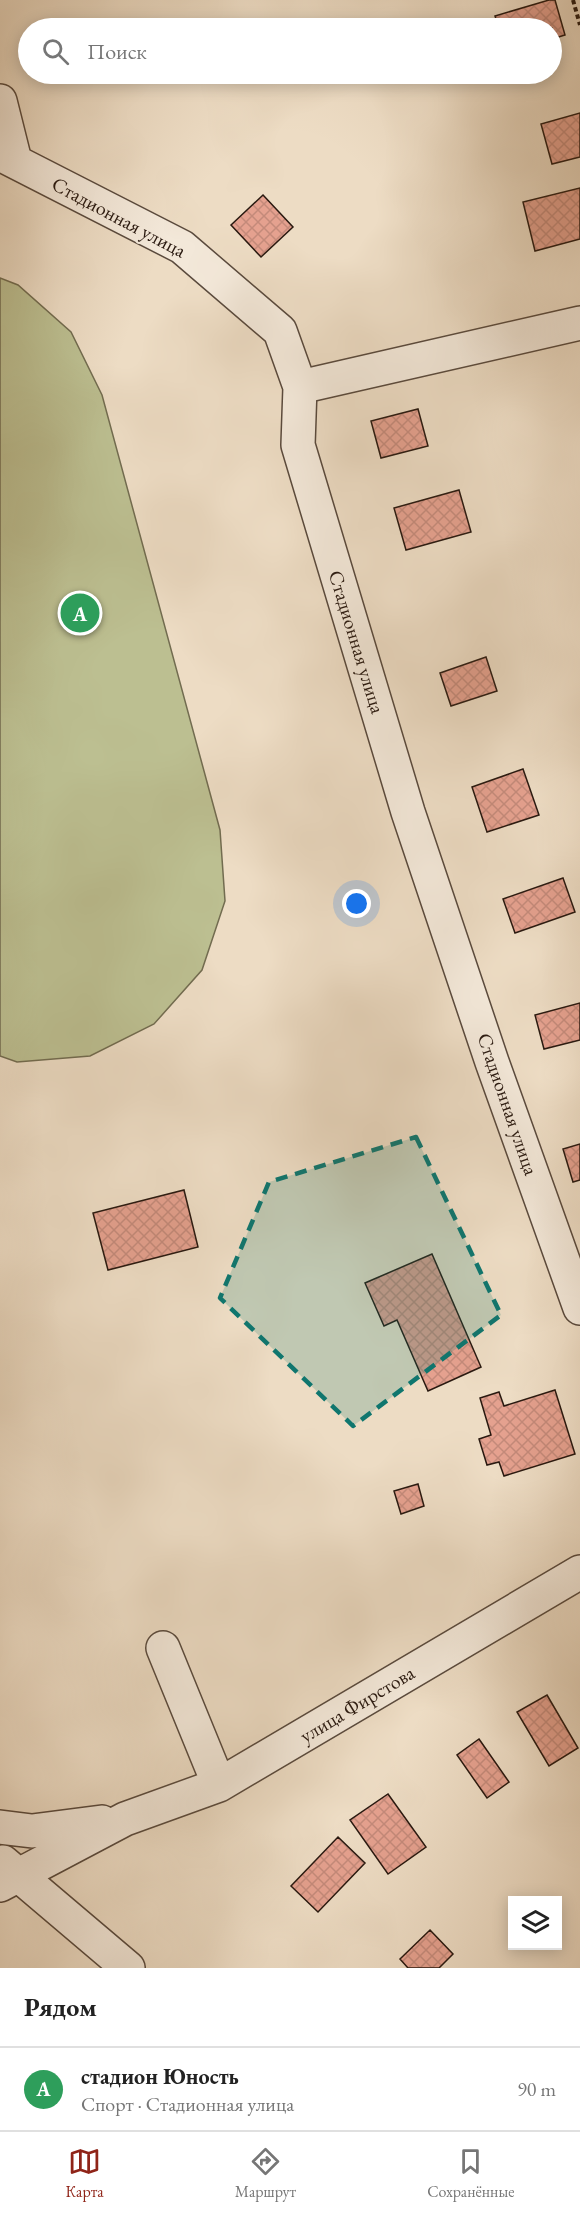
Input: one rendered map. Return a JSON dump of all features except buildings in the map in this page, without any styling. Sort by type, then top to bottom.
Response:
[{"type":"street","name":"Стадионная улица","points":[[0,101],[8,158],[182,247],[280,331],[300,387],[297,445],[408,812],[492,1062],[580,1308]]},
{"type":"street","points":[[300,387],[580,323]]},
{"type":"street","name":"улица Фирстова","points":[[125,1819],[219,1785],[580,1572]]},
{"type":"street","points":[[163,1648],[219,1785]]},
{"type":"street","points":[[0,1827],[32,1831],[125,1819]]},
{"type":"street","points":[[125,1819],[6,1873],[128,1968]]},
{"type":"path","points":[[573,0],[580,25]]},
{"type":"highlighted area","points":[[416,1137],[501,1315],[353,1426],[220,1298],[269,1182]]},
{"type":"green space","points":[[0,278],[18,285],[71,332],[102,395],[220,830],[225,901],[202,970],[154,1024],[90,1056],[17,1062],[0,1056]]},
{"type":"place","name":"стадион Юность","points":[[80,613]]}]
